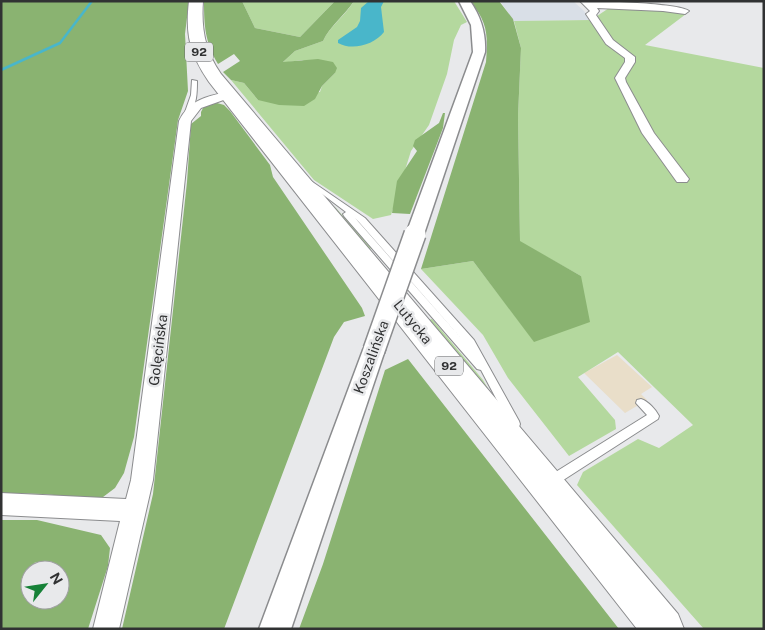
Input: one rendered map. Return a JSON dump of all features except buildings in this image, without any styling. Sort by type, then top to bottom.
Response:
[{"type":"main road","name":"Lutycka","points":[[196,1],[194,34],[197,47],[207,66],[236,105],[663,629]]},
{"type":"street","name":"Koszalińska","points":[[275,629],[479,52],[480,37],[478,25],[464,1]]},
{"type":"street","points":[[586,3],[685,11]]},
{"type":"street","points":[[586,3],[595,11],[591,14],[609,42],[630,56],[630,62],[620,78],[621,82],[644,127],[668,163],[682,179]]},
{"type":"street","points":[[188,112],[199,104],[236,105]]},
{"type":"street","name":"Golęcińska","points":[[106,629],[142,480],[185,120],[188,112]]},
{"type":"street","points":[[1,504],[135,511]]},
{"type":"lane","points":[[188,112],[194,95],[194,81]]},
{"type":"lane","points":[[236,105],[264,129],[315,187],[335,201],[485,373],[517,430]]},
{"type":"lane","points":[[526,445],[546,484],[654,416],[641,403]]},
{"type":"shaded area","points":[[500,1],[573,1],[591,20],[514,21]]},
{"type":"shaded area","points":[[617,355],[652,387],[641,394],[647,400],[625,413],[584,373]]},
{"type":"green space","points":[[1,1],[189,1],[185,34],[188,91],[178,120],[134,437],[124,473],[115,488],[103,497],[87,498],[1,493]]},
{"type":"green space","points":[[204,1],[242,1],[255,28],[300,37],[335,1],[354,1],[323,41],[295,51],[283,62],[318,59],[333,62],[337,68],[335,73],[322,86],[315,99],[304,106],[279,105],[258,100],[244,83],[231,80],[223,72],[240,61],[234,54],[218,64],[206,34]]},
{"type":"green space","points":[[242,1],[335,1],[300,37],[255,28]]},
{"type":"green space","points":[[354,1],[454,1],[467,22],[461,25],[454,40],[447,74],[429,125],[411,151],[391,215],[373,219],[314,180],[231,80],[244,83],[258,100],[320,92],[322,86],[335,73],[302,60],[282,63],[295,51],[323,41]]},
{"type":"green space","points":[[470,1],[499,1],[513,19],[521,48],[518,116],[520,241],[581,276],[590,322],[534,342],[473,261],[421,269],[486,62],[486,30],[484,23]]},
{"type":"green space","points":[[609,8],[657,10],[686,14],[645,45],[764,68],[764,629],[704,629],[577,485],[583,472],[638,439],[659,448],[693,425],[618,352],[578,377],[615,420],[616,429],[569,456],[508,378],[483,335],[421,269],[473,261],[534,341],[581,276],[520,242],[518,116],[521,48],[514,21],[591,20]]},
{"type":"green space","points":[[217,103],[224,105],[230,111],[270,165],[273,177],[362,308],[365,316],[344,322],[334,337],[224,629],[122,629],[153,494],[187,182],[191,124],[201,116],[204,106]]},
{"type":"green space","points":[[443,113],[445,113],[443,128],[410,214],[392,213],[397,181],[417,151],[413,146],[415,140],[439,123]]},
{"type":"green space","points":[[322,197],[336,208],[371,248],[369,250],[428,320],[432,319],[483,380],[494,399]]},
{"type":"green space","points":[[408,359],[619,629],[299,629],[323,564],[385,370]]},
{"type":"green space","points":[[1,520],[37,520],[101,535],[110,548],[108,566],[88,629],[1,629]]},
{"type":"water","points":[[369,1],[384,1],[381,7],[384,32],[375,40],[362,45],[350,46],[338,43],[338,40],[357,27],[360,21],[361,8]]},
{"type":"waterway","points":[[1,70],[60,43],[92,1]]}]
